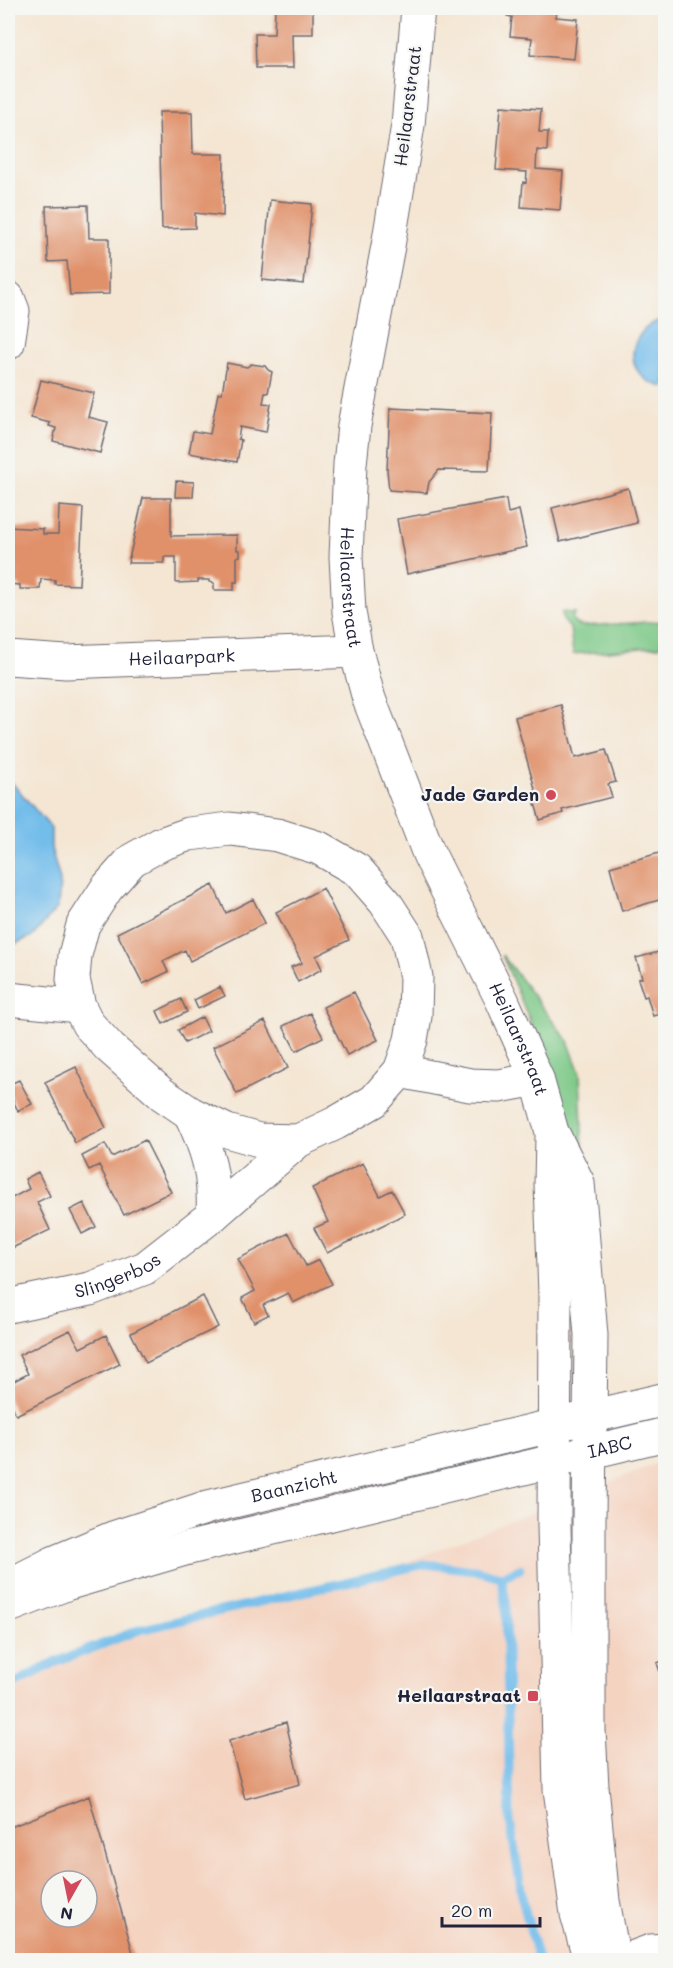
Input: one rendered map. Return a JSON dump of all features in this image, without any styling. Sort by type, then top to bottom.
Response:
[{"type":"street","name":"Heilaarstraat","points":[[418,8],[408,125],[354,426],[346,557],[349,612],[356,651],[369,699],[429,854],[502,1000],[537,1079],[552,1132],[578,1183],[591,1335],[589,1731],[603,1901],[614,1960]]},
{"type":"street","points":[[8,298],[13,311],[8,343]]},
{"type":"street","name":"Heilaarpark","points":[[8,658],[66,662],[356,651]]},
{"type":"street","name":"Slingerbos","points":[[8,1306],[90,1289],[145,1268],[213,1215],[298,1141],[374,1101],[400,1071],[411,1040],[416,1016],[416,977],[407,936],[385,902],[357,870],[319,848],[277,834],[230,829],[189,834],[161,844],[132,860],[107,888],[83,925],[75,955],[73,980],[79,1006],[88,1024],[110,1048],[162,1094],[190,1113],[227,1131],[259,1140],[298,1141]]},
{"type":"street","points":[[8,999],[79,1006]]},
{"type":"street","points":[[400,1071],[470,1085],[500,1086],[537,1079]]},
{"type":"street","name":"Slingerbos","points":[[190,1113],[203,1139],[209,1160],[214,1188],[213,1215]]},
{"type":"street","name":"Heilaarstraat","points":[[552,1132],[554,1461],[560,1789],[578,1914],[590,1960]]},
{"type":"street","name":"IABC","points":[[590,1416],[666,1399]]},
{"type":"street","name":"Baanzicht","points":[[8,1586],[53,1563],[113,1538],[208,1507],[590,1416]]},
{"type":"street","name":"IABC","points":[[554,1461],[666,1434]]},
{"type":"street","name":"Baanzicht","points":[[8,1607],[66,1584],[185,1549],[554,1461]]},
{"type":"street","points":[[627,1960],[651,1951],[666,1950]]},
{"type":"shaded area","points":[[665,1460],[665,1960],[8,1960],[8,1684],[63,1655],[388,1569]]},
{"type":"green space","points":[[562,612],[576,613],[573,615],[573,621],[583,626],[665,621],[665,646],[573,654],[570,628],[563,620]]},
{"type":"green space","points":[[502,955],[568,1041],[580,1073],[584,1182],[560,1092]]},
{"type":"water","points":[[657,321],[665,321],[665,387],[642,377],[633,358],[638,338],[646,328]]},
{"type":"water","points":[[8,778],[51,828],[51,848],[60,880],[58,907],[33,936],[8,947]]},
{"type":"building","points":[[275,8],[313,8],[313,34],[292,34],[293,68],[256,68],[255,34],[274,34]]},
{"type":"building","points":[[508,8],[557,8],[556,17],[578,19],[574,59],[530,55],[532,38],[510,36],[512,17],[507,16]]},
{"type":"building","points":[[501,106],[541,109],[539,132],[548,132],[547,151],[537,150],[536,169],[563,171],[560,210],[521,207],[523,182],[526,183],[527,172],[496,170]]},
{"type":"building","points":[[159,112],[192,112],[193,154],[224,154],[223,216],[195,213],[195,228],[162,229]]},
{"type":"building","points":[[270,200],[312,204],[304,284],[262,280]]},
{"type":"building","points":[[88,205],[89,238],[109,238],[109,294],[70,295],[67,261],[48,262],[46,206]]},
{"type":"building","points":[[227,363],[247,367],[251,364],[265,366],[272,372],[268,393],[265,393],[263,403],[271,404],[266,432],[240,427],[238,439],[241,440],[237,462],[189,453],[193,431],[210,434],[218,393],[222,393]]},
{"type":"building","points":[[41,380],[94,393],[88,417],[108,422],[100,453],[53,441],[56,428],[49,426],[50,423],[31,418]]},
{"type":"building","points":[[390,408],[492,413],[489,471],[439,470],[429,482],[427,493],[389,490],[387,470]]},
{"type":"building","points":[[176,481],[194,482],[193,497],[175,497]]},
{"type":"building","points":[[628,488],[637,523],[560,542],[552,508]]},
{"type":"building","points":[[143,498],[171,498],[171,536],[237,535],[237,550],[240,550],[240,556],[237,557],[237,582],[234,582],[234,590],[214,590],[214,583],[209,580],[176,583],[176,557],[164,557],[164,563],[128,563]]},
{"type":"building","points":[[506,499],[508,513],[519,510],[527,547],[407,574],[397,519]]},
{"type":"building","points":[[59,506],[83,508],[79,585],[55,584],[55,580],[41,579],[40,589],[20,589],[20,585],[8,584],[8,527],[43,529],[43,534],[58,534]]},
{"type":"building","points":[[561,705],[575,758],[606,750],[616,782],[608,784],[612,797],[562,810],[563,813],[540,820],[533,797],[537,796],[515,717]]},
{"type":"building","points":[[666,851],[666,898],[622,911],[610,867]]},
{"type":"building","points":[[213,885],[226,913],[253,899],[265,923],[190,961],[185,950],[163,961],[168,972],[143,984],[117,933]]},
{"type":"building","points":[[323,888],[349,940],[316,956],[322,969],[298,982],[291,967],[302,963],[276,912]]},
{"type":"building","points":[[666,950],[666,1013],[653,1016],[647,996],[644,997],[638,979],[642,978],[636,958]]},
{"type":"building","points":[[220,987],[225,996],[198,1009],[194,1000]]},
{"type":"building","points":[[354,992],[378,1040],[347,1055],[323,1007]]},
{"type":"building","points":[[181,999],[187,1012],[163,1024],[157,1011]]},
{"type":"building","points":[[310,1013],[323,1037],[296,1051],[283,1026]]},
{"type":"building","points":[[202,1017],[209,1031],[185,1043],[178,1030]]},
{"type":"building","points":[[265,1021],[288,1068],[237,1094],[213,1047]]},
{"type":"building","points":[[76,1067],[106,1128],[75,1143],[45,1082]]},
{"type":"building","points":[[19,1080],[32,1104],[18,1111],[8,1085]]},
{"type":"building","points":[[145,1140],[171,1192],[124,1215],[99,1165],[89,1170],[82,1156],[105,1144],[112,1157]]},
{"type":"building","points":[[363,1163],[380,1196],[392,1190],[405,1214],[327,1253],[314,1228],[328,1222],[312,1188]]},
{"type":"building","points":[[38,1172],[50,1196],[37,1202],[50,1230],[8,1250],[8,1200],[29,1189],[25,1179]]},
{"type":"building","points":[[84,1203],[96,1227],[82,1234],[70,1210]]},
{"type":"building","points":[[289,1233],[306,1266],[319,1260],[332,1284],[293,1303],[288,1293],[263,1305],[268,1315],[254,1322],[242,1298],[255,1291],[238,1259]]},
{"type":"building","points":[[203,1296],[218,1327],[146,1363],[131,1333]]},
{"type":"building","points":[[70,1330],[80,1348],[106,1335],[120,1364],[16,1415],[8,1399],[8,1384],[28,1374],[19,1355]]},
{"type":"building","points":[[666,1660],[666,1686],[665,1686],[657,1663]]},
{"type":"building","points":[[286,1722],[300,1784],[245,1799],[229,1741]]},
{"type":"building","points":[[89,1796],[135,1960],[8,1960],[8,1828]]},
{"type":"waterway","points":[[8,1687],[54,1663],[139,1630],[281,1597],[425,1564],[475,1570],[501,1577],[520,1569]]},
{"type":"waterway","points":[[501,1577],[506,1602],[510,1820],[523,1902],[538,1960]]},
{"type":"place","name":"Jade Garden","points":[[551,795]]},
{"type":"place","name":"Heilaarstraat","points":[[533,1696]]}]
